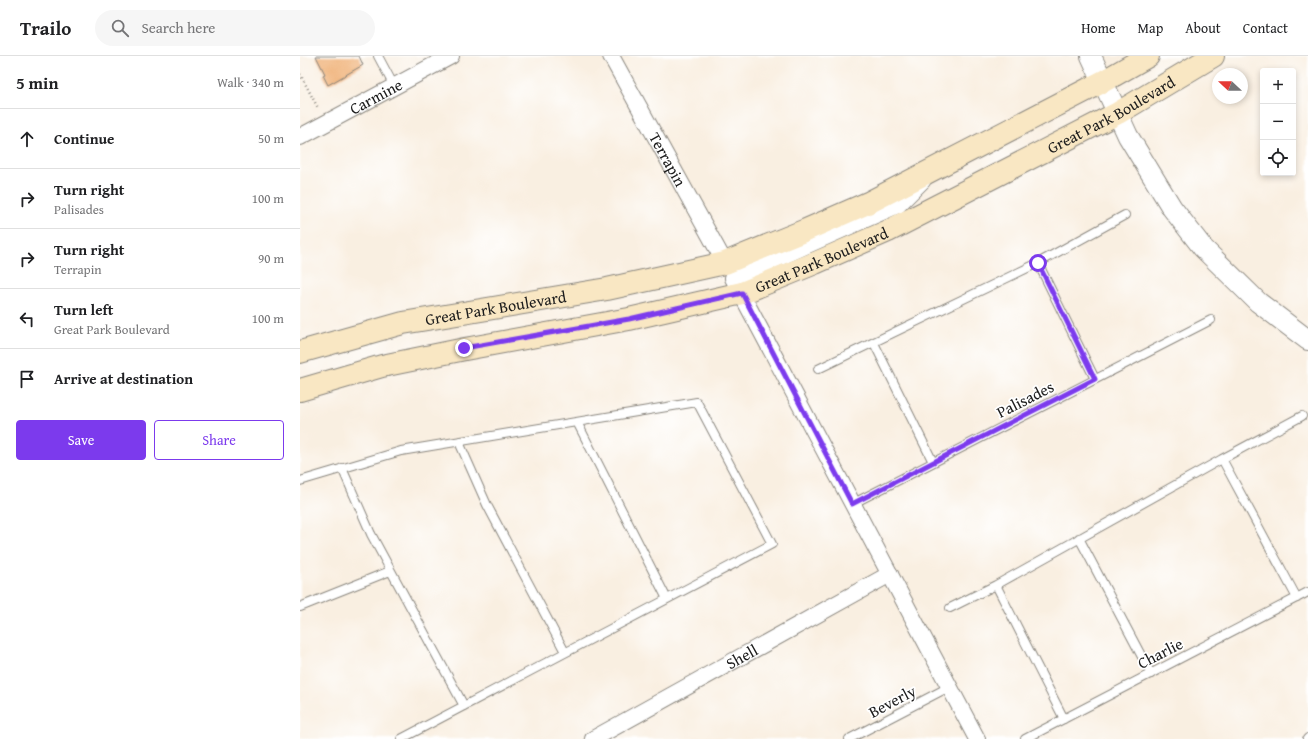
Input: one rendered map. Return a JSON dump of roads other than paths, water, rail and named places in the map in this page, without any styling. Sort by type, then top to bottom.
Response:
[{"type":"main road","name":"Great Park Boulevard","points":[[300,352],[403,323],[608,289],[725,262],[806,230],[870,202],[1104,81],[1148,56]]},
{"type":"main road","name":"Great Park Boulevard","points":[[300,390],[382,366],[464,348],[629,319],[742,293],[814,264],[888,231],[1118,113],[1214,56]]},
{"type":"street","name":"Carmine","points":[[300,136],[451,56]]},
{"type":"street","name":"Terrapin","points":[[610,56],[725,262]]},
{"type":"street","points":[[1092,56],[1128,136],[1172,208],[1203,248],[1258,302],[1308,340]]},
{"type":"street","points":[[931,171],[898,205],[733,278],[890,574],[948,687],[977,739]]},
{"type":"street","name":"Shell","points":[[593,739],[890,574]]},
{"type":"lane","points":[[378,56],[394,86]]},
{"type":"lane","points":[[818,369],[1038,263],[1125,215]]},
{"type":"lane","points":[[1038,263],[1095,379]]},
{"type":"lane","name":"Palisades","points":[[852,504],[1211,320]]},
{"type":"lane","points":[[874,343],[933,462]]},
{"type":"lane","points":[[300,481],[402,451],[697,402],[772,544],[401,739]]},
{"type":"lane","points":[[950,608],[996,585],[1302,416]]},
{"type":"lane","points":[[577,422],[667,599]]},
{"type":"lane","points":[[459,442],[488,505],[565,652]]},
{"type":"lane","points":[[1222,459],[1297,598]]},
{"type":"lane","points":[[342,468],[371,534],[464,706]]},
{"type":"lane","points":[[1080,538],[1151,674]]},
{"type":"lane","points":[[300,606],[390,571]]},
{"type":"lane","points":[[996,585],[1064,719]]},
{"type":"lane","name":"Charlie","points":[[1025,739],[1308,592]]},
{"type":"lane","name":"Beverly","points":[[849,739],[948,687]]}]
